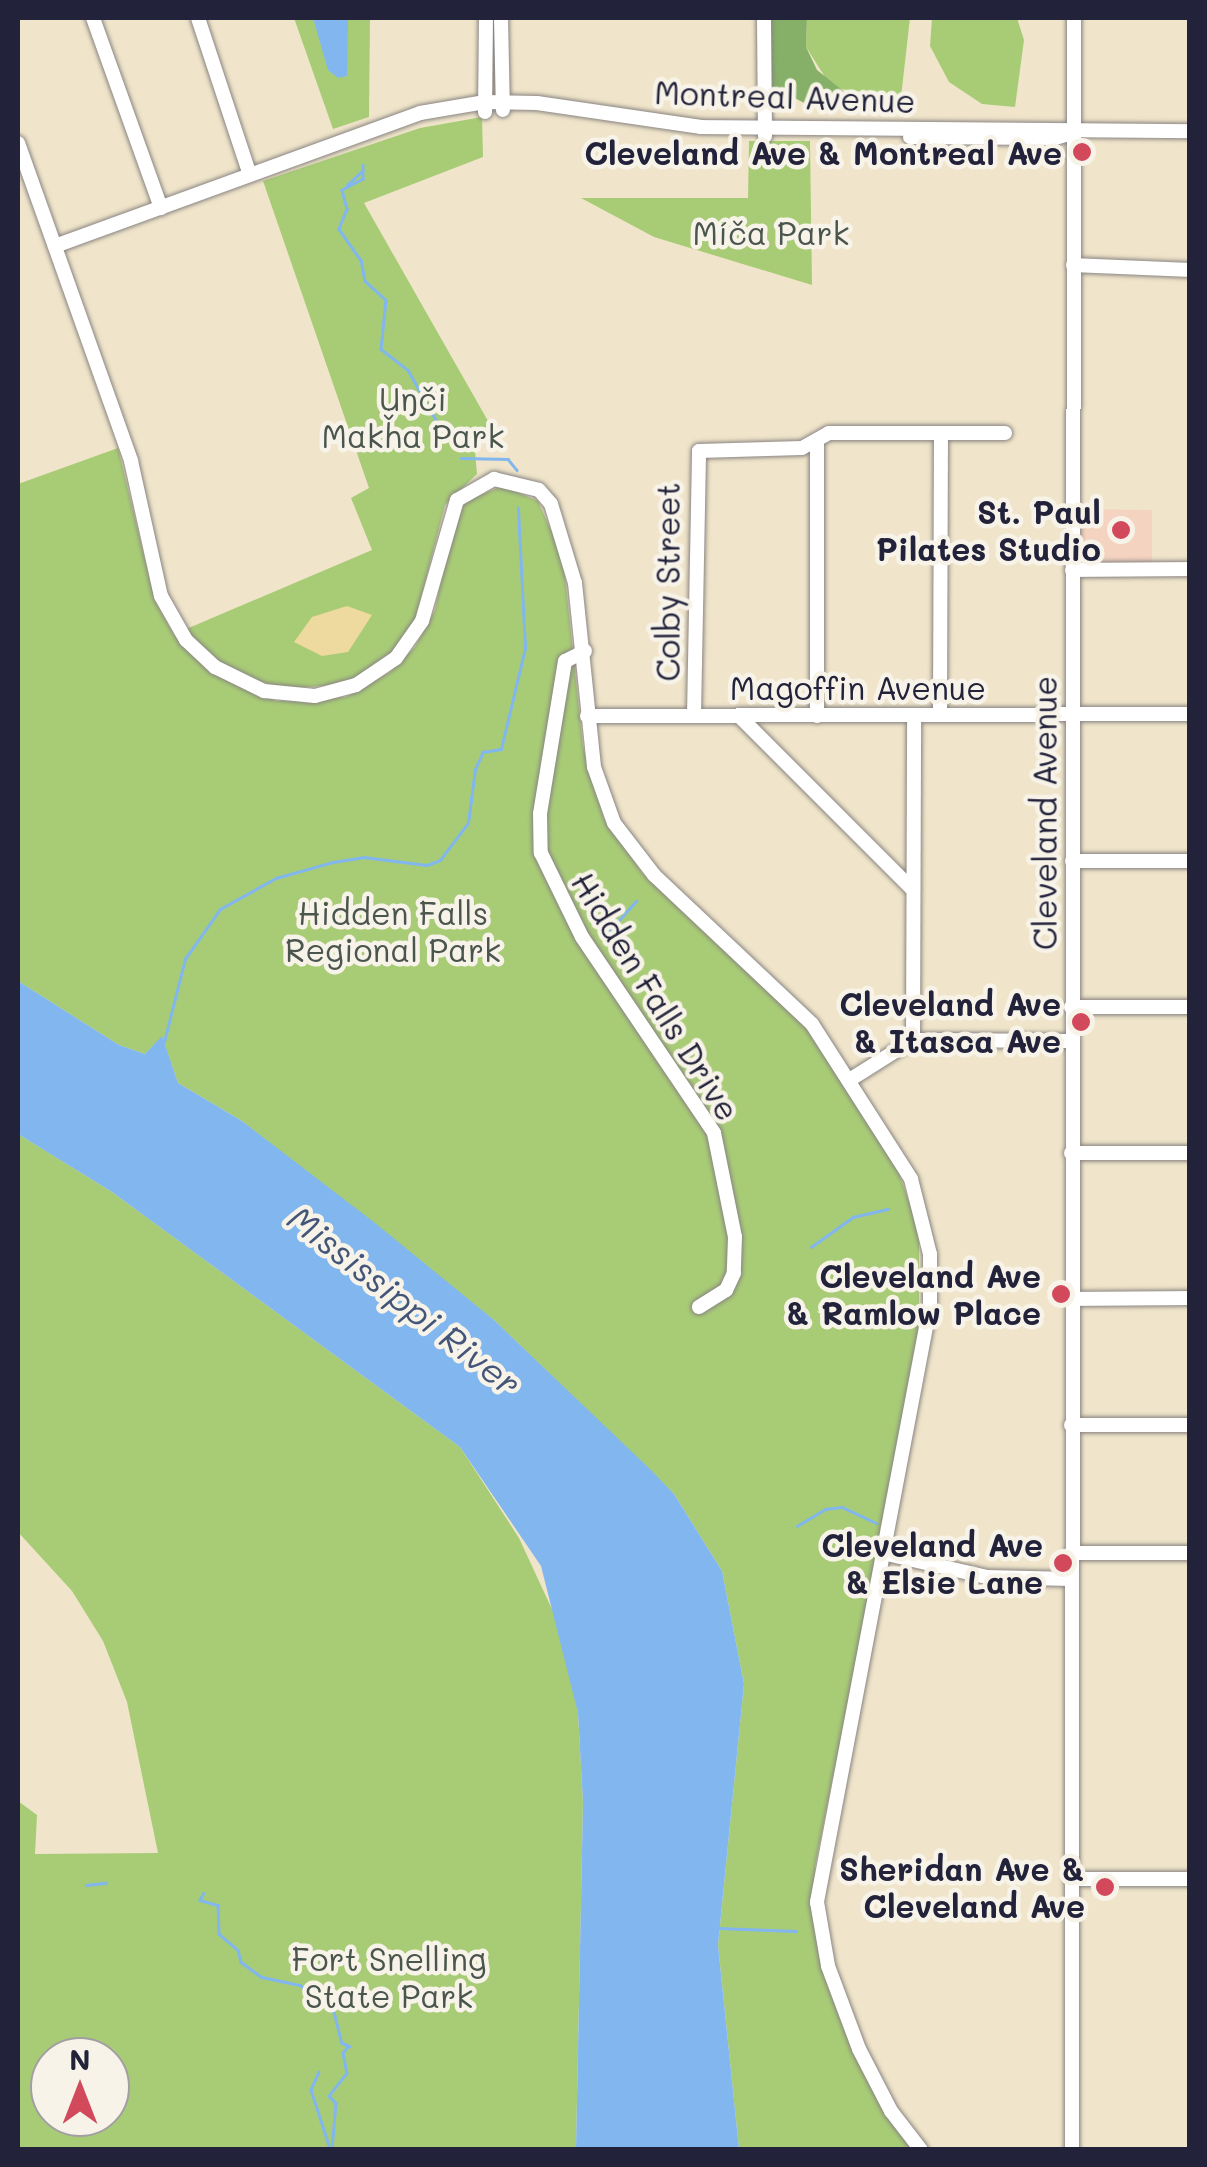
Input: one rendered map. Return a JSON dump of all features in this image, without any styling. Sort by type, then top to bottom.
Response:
[{"type":"street","points":[[93,18],[161,208]]},
{"type":"street","points":[[198,18],[250,174]]},
{"type":"street","points":[[485,107],[486,18]]},
{"type":"street","points":[[502,18],[503,107]]},
{"type":"street","points":[[764,18],[765,132]]},
{"type":"street","name":"Cleveland Avenue","points":[[1072,2150],[1074,18]]},
{"type":"street","name":"Montreal Avenue","points":[[55,246],[420,113],[503,107],[765,132],[1190,131]]},
{"type":"street","points":[[18,143],[131,461],[161,596],[186,640],[215,667],[264,690],[315,696],[380,672],[422,622],[450,508],[473,486],[494,480],[528,483],[551,504],[575,584],[585,652],[587,716],[599,789],[634,853],[794,1005],[852,1079],[911,1179],[930,1254],[930,1306],[886,1554],[816,1902],[828,1966],[859,2049],[891,2111],[921,2150]]},
{"type":"street","points":[[1073,264],[1190,270]]},
{"type":"street","points":[[817,716],[817,442],[830,433],[1005,433]]},
{"type":"street","points":[[940,715],[941,433]]},
{"type":"street","name":"Colby Street","points":[[694,715],[699,451],[817,442]]},
{"type":"street","points":[[1072,570],[1190,568]]},
{"type":"street","name":"Hidden Falls Drive","points":[[585,652],[565,662],[540,814],[541,853],[582,937],[714,1133],[735,1237],[734,1273],[726,1290],[698,1307]]},
{"type":"street","name":"Magoffin Avenue","points":[[587,716],[1190,714]]},
{"type":"street","points":[[913,1040],[914,715]]},
{"type":"street","points":[[739,716],[914,890]]},
{"type":"street","points":[[1072,861],[1190,861]]},
{"type":"street","points":[[1072,1007],[1190,1006]]},
{"type":"street","points":[[852,1079],[913,1040],[1071,1041]]},
{"type":"street","points":[[1071,1152],[1190,1152]]},
{"type":"street","points":[[1071,1299],[1190,1298]]},
{"type":"street","points":[[1071,1426],[1190,1425]]},
{"type":"street","points":[[1071,1554],[1190,1553]]},
{"type":"street","points":[[886,1554],[988,1576],[1071,1579]]},
{"type":"street","points":[[1071,1879],[1190,1879]]},
{"type":"shaded area","points":[[1072,509],[1152,510],[1152,571],[1072,572]]},
{"type":"green space","points":[[294,18],[370,18],[369,117],[333,129]]},
{"type":"green space","points":[[761,18],[807,18],[806,47],[817,70],[847,94],[855,109],[810,106],[762,81]]},
{"type":"green space","points":[[807,18],[910,18],[901,97],[832,88],[806,47]]},
{"type":"green space","points":[[932,18],[1017,18],[1024,40],[1015,107],[982,104],[949,82],[930,46]]},
{"type":"green space","name":"Uŋči Makȟa Park","points":[[482,117],[483,157],[364,203],[492,428],[474,440],[477,474],[445,505],[414,625],[386,660],[343,684],[285,689],[233,673],[184,630],[372,550],[351,498],[369,488],[263,181],[420,128]]},
{"type":"green space","name":"Míča Park","points":[[749,141],[810,141],[812,285],[654,237],[581,198],[748,198]]},
{"type":"green space","name":"Hidden Falls Regional Park","points":[[118,448],[155,601],[174,635],[214,675],[276,701],[346,697],[389,673],[415,647],[435,610],[452,528],[466,501],[502,486],[538,501],[563,558],[583,747],[604,819],[643,874],[813,1035],[896,1165],[919,1230],[919,1351],[815,1866],[814,1918],[819,1956],[916,2149],[739,2149],[718,1945],[744,1684],[722,1571],[674,1494],[494,1320],[242,1121],[178,1083],[162,1037],[145,1054],[119,1045],[18,981],[18,484]]},
{"type":"green space","name":"Fort Snelling State Park","points":[[18,1134],[112,1192],[460,1447],[519,1538],[563,1633],[578,1713],[583,1802],[576,2149],[18,2149],[18,1801],[37,1815],[35,1854],[158,1853],[127,1702],[103,1641],[72,1591],[18,1532]]},
{"type":"sand","points":[[347,606],[372,615],[348,652],[322,656],[294,642],[312,617]]},
{"type":"water","points":[[313,18],[348,18],[347,76],[338,78],[328,70]]},
{"type":"water","name":"Mississippi River","points":[[18,981],[119,1045],[145,1054],[162,1036],[178,1083],[242,1121],[494,1320],[674,1494],[722,1571],[744,1684],[718,1945],[739,2149],[576,2149],[583,1802],[578,1713],[541,1566],[460,1447],[112,1192],[18,1134]]},
{"type":"waterway","points":[[363,165],[363,179],[342,190],[347,209],[339,229],[361,260],[365,281],[386,300],[381,349],[408,370],[440,427]]},
{"type":"waterway","points":[[347,185],[362,171]]},
{"type":"waterway","points":[[461,458],[508,459],[517,470]]},
{"type":"waterway","points":[[164,1042],[185,959],[220,909],[276,878],[333,862],[363,857],[427,865],[440,860],[468,823],[475,769],[483,752],[501,749],[525,648],[518,508]]},
{"type":"waterway","points":[[610,930],[636,901]]},
{"type":"waterway","points":[[811,1247],[853,1217],[888,1209]]},
{"type":"waterway","points":[[797,1526],[825,1509],[842,1507],[877,1523]]},
{"type":"waterway","points":[[86,1885],[106,1883]]},
{"type":"waterway","points":[[204,1893],[200,1900],[218,1905],[219,1934],[238,1950],[241,1962],[262,1977],[300,1985],[334,2012],[342,2043],[349,2046],[343,2053],[347,2073],[329,2096],[336,2103],[332,2150]]},
{"type":"waterway","points":[[718,1928],[796,1931]]},
{"type":"waterway","points":[[319,2072],[311,2090],[329,2145]]},
{"type":"place","name":"Cleveland Ave & Montreal Ave","points":[[1082,152]]},
{"type":"place","name":"St. Paul Pilates Studio","points":[[1121,530]]},
{"type":"place","name":"Cleveland Ave & Itasca Ave","points":[[1081,1022]]},
{"type":"place","name":"Cleveland Ave & Ramlow Place","points":[[1061,1294]]},
{"type":"place","name":"Cleveland Ave & Elsie Lane","points":[[1063,1563]]},
{"type":"place","name":"Sheridan Ave & Cleveland Ave","points":[[1105,1887]]}]
